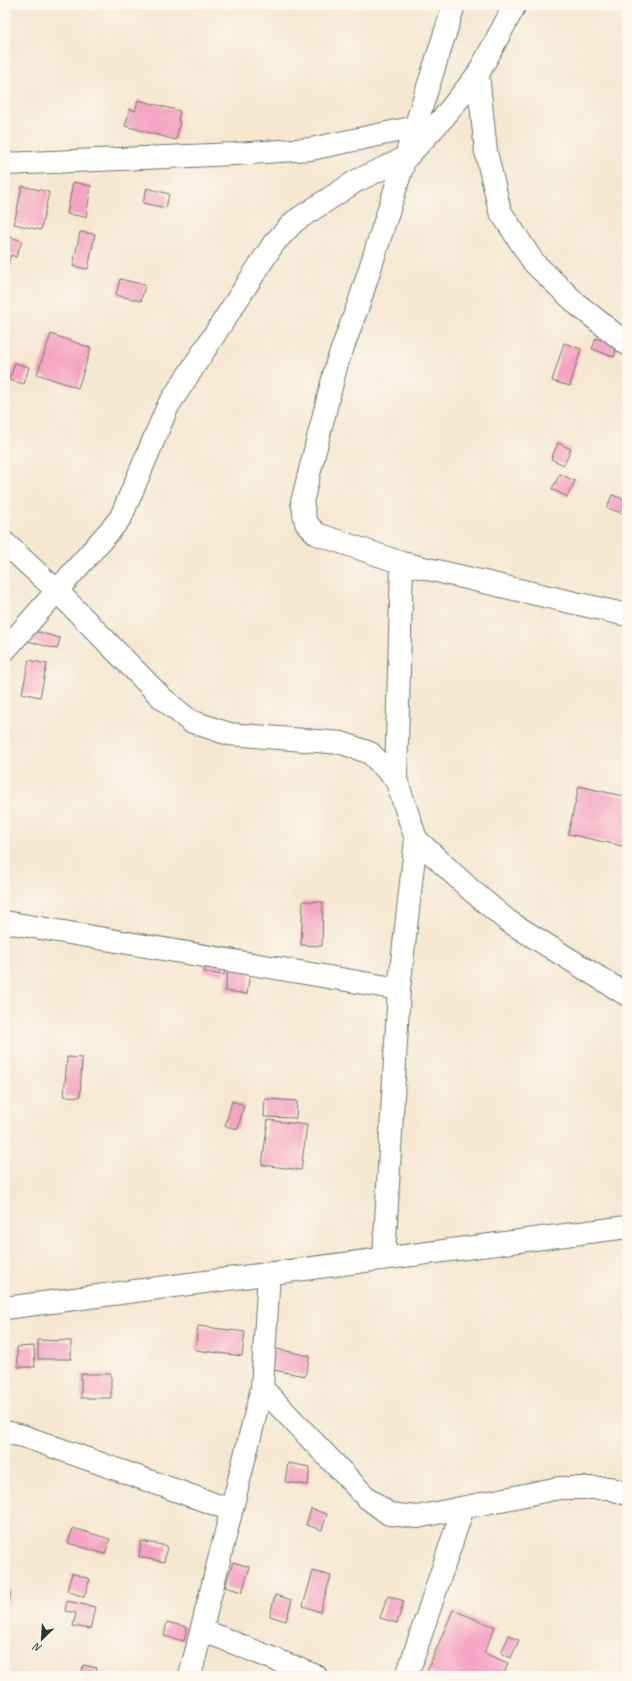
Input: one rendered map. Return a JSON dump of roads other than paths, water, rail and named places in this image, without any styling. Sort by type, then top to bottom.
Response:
[{"type":"street","points":[[454,5],[407,157],[359,303],[337,363],[302,502],[306,523],[317,534],[402,563],[627,615]]},
{"type":"street","points":[[5,650],[120,517],[168,406],[274,243],[295,221],[356,181],[407,157],[444,117],[478,74],[514,5]]},
{"type":"street","points":[[478,74],[486,152],[500,211],[534,263],[578,304],[627,344]]},
{"type":"street","points":[[5,164],[235,154],[312,149],[416,127]]},
{"type":"street","points":[[5,543],[56,591],[161,697],[190,720],[229,734],[342,743],[370,753],[396,779]]},
{"type":"street","points":[[384,1257],[399,989],[416,839],[396,779],[402,563]]},
{"type":"street","points":[[416,839],[472,891],[508,921],[627,995]]},
{"type":"street","points":[[5,922],[399,989]]},
{"type":"street","points":[[5,1308],[384,1257],[627,1227]]},
{"type":"street","points":[[190,1676],[262,1388],[269,1273]]},
{"type":"street","points":[[262,1388],[366,1497],[389,1514],[417,1517],[559,1488],[609,1488],[627,1494]]},
{"type":"street","points":[[5,1432],[23,1436],[231,1510]]},
{"type":"street","points":[[407,1676],[463,1508]]},
{"type":"street","points":[[202,1630],[316,1676]]}]
